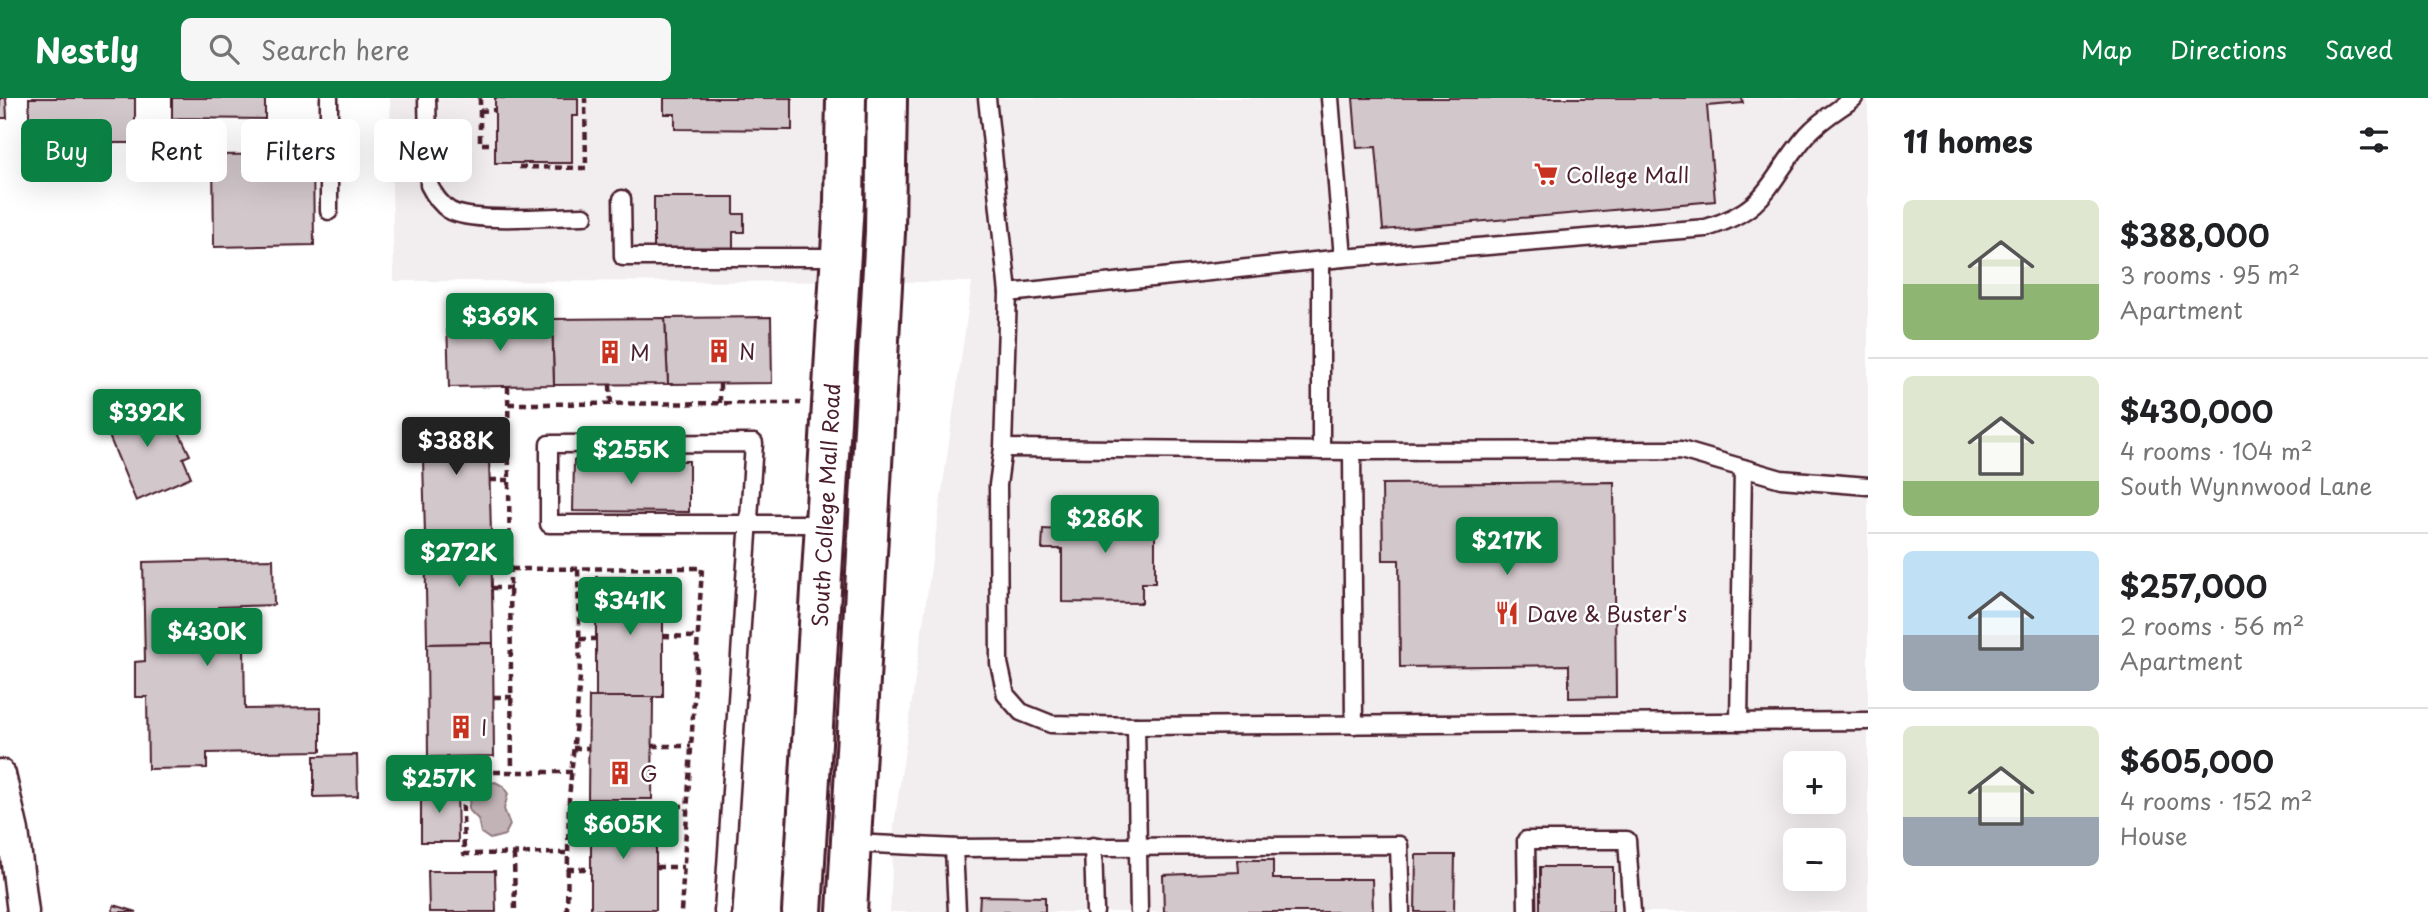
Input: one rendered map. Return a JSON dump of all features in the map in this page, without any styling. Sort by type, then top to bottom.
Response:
[{"type":"main road","name":"South College Mall Road","points":[[802,912],[840,257],[846,98]]},
{"type":"main road","points":[[847,912],[883,273],[887,98]]},
{"type":"main road","points":[[846,145],[887,146]]},
{"type":"main road","points":[[840,257],[883,273]]},
{"type":"street","points":[[0,775],[18,857],[23,912]]},
{"type":"lane","points":[[329,98],[329,211]]},
{"type":"lane","points":[[427,98],[429,185],[434,195],[451,211],[482,217],[584,216]]},
{"type":"lane","points":[[987,98],[1008,293],[1003,448],[998,485],[999,649],[1006,695],[1021,712],[1051,724],[1136,726],[1868,721]]},
{"type":"lane","points":[[1331,98],[1343,258]]},
{"type":"lane","points":[[1008,293],[1343,258],[1706,228],[1727,222],[1757,204],[1807,136],[1826,116],[1854,98]]},
{"type":"lane","points":[[622,199],[623,257],[840,257]]},
{"type":"lane","points":[[1321,261],[1321,451]]},
{"type":"lane","points":[[723,912],[749,524],[754,443],[549,444],[549,524],[749,524],[823,524]]},
{"type":"lane","points":[[1003,448],[1681,450],[1781,479],[1868,486]]},
{"type":"lane","points":[[1352,451],[1354,725]]},
{"type":"lane","points":[[1740,722],[1743,468]]},
{"type":"lane","points":[[1136,726],[1139,912]]},
{"type":"lane","points":[[1527,912],[1526,840],[1627,840],[1632,912]]},
{"type":"lane","points":[[852,843],[954,848],[1399,845],[1401,912]]},
{"type":"lane","points":[[1093,846],[1095,912]]},
{"type":"lane","points":[[954,848],[957,912]]},
{"type":"path","points":[[480,98],[480,144],[495,144]]},
{"type":"path","points":[[519,167],[586,168],[585,98]]},
{"type":"path","points":[[480,111],[495,110]]},
{"type":"path","points":[[720,384],[720,403]]},
{"type":"path","points":[[610,385],[611,404]]},
{"type":"path","points":[[508,386],[512,772]]},
{"type":"path","points":[[508,404],[804,403]]},
{"type":"path","points":[[490,480],[509,480]]},
{"type":"path","points":[[510,569],[702,568],[681,912]]},
{"type":"path","points":[[567,912],[568,806],[580,677],[578,569]]},
{"type":"path","points":[[492,588],[510,588]]},
{"type":"path","points":[[663,636],[698,637]]},
{"type":"path","points":[[579,639],[596,639]]},
{"type":"path","points":[[494,697],[512,697]]},
{"type":"path","points":[[652,746],[691,746]]},
{"type":"path","points":[[573,748],[589,748]]},
{"type":"path","points":[[566,853],[464,854],[462,772],[572,772]]},
{"type":"path","points":[[568,806],[687,806]]},
{"type":"path","points":[[514,853],[515,912]]},
{"type":"path","points":[[656,867],[683,867]]},
{"type":"path","points":[[567,869],[591,869]]},
{"type":"shaded area","points":[[390,98],[1868,98],[1868,912],[890,912],[894,825],[972,282],[394,281],[392,182],[472,182],[472,119],[390,119]]},
{"type":"shaded area","points":[[495,782],[503,786],[508,794],[504,809],[510,825],[505,835],[490,839],[481,833],[478,819],[469,810],[469,805],[476,792]]},
{"type":"building","points":[[0,98],[6,98],[7,118],[0,118]]},
{"type":"building","points":[[29,98],[135,98],[135,119],[126,119],[126,143],[112,143],[112,119],[29,119]]},
{"type":"building","points":[[172,98],[265,98],[265,119],[172,118]]},
{"type":"building","points":[[495,98],[578,98],[578,116],[572,116],[572,163],[495,163]]},
{"type":"building","points":[[664,98],[792,98],[792,130],[675,129],[675,114],[664,114]]},
{"type":"building","name":"College Mall","points":[[1353,98],[1742,98],[1743,103],[1707,106],[1715,201],[1383,230],[1376,147],[1357,148]]},
{"type":"building","points":[[227,155],[241,155],[241,182],[313,182],[314,245],[214,247],[213,182],[227,182]]},
{"type":"building","points":[[654,197],[734,197],[734,214],[744,214],[744,232],[733,232],[733,251],[654,251]]},
{"type":"building","name":"N","points":[[771,317],[772,383],[668,384],[665,318]]},
{"type":"building","name":"M","points":[[665,318],[668,384],[554,385],[552,319]]},
{"type":"building","points":[[552,319],[554,385],[449,387],[447,320]]},
{"type":"building","points":[[151,397],[167,432],[177,428],[190,455],[183,458],[191,477],[136,501],[102,419]]},
{"type":"building","points":[[488,419],[491,534],[425,535],[422,420]]},
{"type":"building","points":[[574,460],[689,461],[689,512],[573,511]]},
{"type":"building","name":"Dave & Buster's","points":[[1614,482],[1616,697],[1569,698],[1569,665],[1400,667],[1399,560],[1383,560],[1382,484]]},
{"type":"building","points":[[1063,511],[1155,512],[1155,583],[1142,583],[1142,603],[1062,602],[1062,549],[1042,549],[1043,529],[1063,530]]},
{"type":"building","points":[[491,534],[493,643],[427,644],[425,535]]},
{"type":"building","points":[[273,559],[274,605],[218,607],[219,649],[244,648],[245,709],[321,708],[321,751],[207,753],[207,768],[148,769],[147,697],[135,697],[135,662],[145,661],[143,562]]},
{"type":"building","points":[[596,577],[663,577],[663,697],[596,697]]},
{"type":"building","name":"I","points":[[493,643],[494,756],[428,757],[427,644]]},
{"type":"building","name":"G","points":[[589,697],[653,697],[652,799],[588,799]]},
{"type":"building","points":[[357,755],[358,796],[314,797],[314,756]]},
{"type":"building","points":[[421,787],[457,787],[458,842],[421,842]]},
{"type":"building","points":[[591,811],[656,811],[656,910],[591,910]]},
{"type":"building","points":[[1416,855],[1455,855],[1454,912],[1415,912]]},
{"type":"building","points":[[1238,860],[1273,860],[1273,879],[1372,879],[1373,912],[1164,912],[1163,875],[1239,872]]},
{"type":"building","points":[[1540,867],[1613,867],[1613,912],[1540,912]]},
{"type":"building","points":[[428,871],[495,871],[496,912],[429,912]]},
{"type":"building","points":[[980,896],[1045,897],[1045,912],[979,912]]},
{"type":"building","points":[[114,905],[137,912],[112,912]]},
{"type":"place","name":"College Mall","points":[[1546,174]]},
{"type":"place","name":"N","points":[[719,351]]},
{"type":"place","name":"M","points":[[610,352]]},
{"type":"place","name":"Dave & Buster's","points":[[1507,613]]},
{"type":"place","name":"I","points":[[461,727]]},
{"type":"place","name":"G","points":[[620,773]]}]
